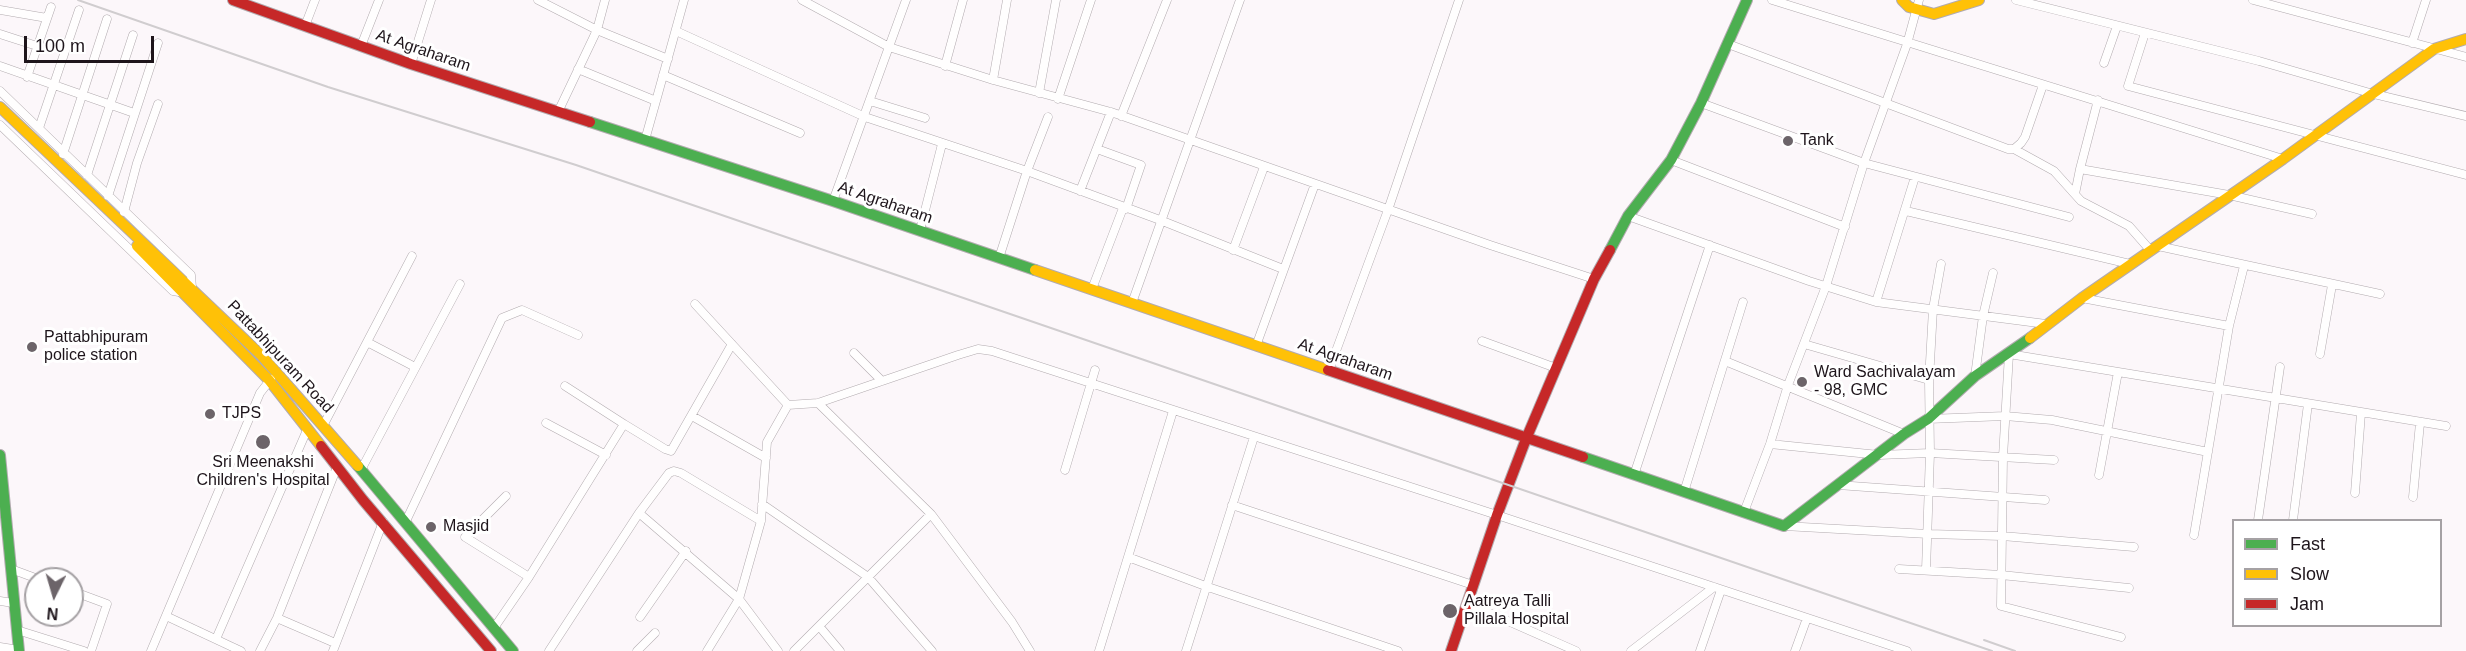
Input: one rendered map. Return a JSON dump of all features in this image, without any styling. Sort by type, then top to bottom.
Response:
[{"type":"street","name":"At Agraharam","points":[[233,0],[249,3],[305,27],[411,64],[833,201],[1784,526]]},
{"type":"street","points":[[305,27],[315,0]]},
{"type":"street","points":[[361,46],[379,0]]},
{"type":"street","points":[[411,64],[431,0]]},
{"type":"street","points":[[538,0],[597,30],[668,59]]},
{"type":"street","points":[[558,112],[597,30],[605,0]]},
{"type":"street","points":[[645,140],[684,0]]},
{"type":"street","points":[[802,0],[889,47],[945,66],[1111,112],[1388,210],[1594,279]]},
{"type":"street","points":[[833,201],[906,0]]},
{"type":"street","points":[[945,66],[963,0]]},
{"type":"street","points":[[993,80],[1007,0]]},
{"type":"street","points":[[1039,93],[1056,0]]},
{"type":"street","points":[[1058,99],[1091,0]]},
{"type":"street","points":[[1121,116],[1167,0]]},
{"type":"street","points":[[1132,303],[1240,0]]},
{"type":"street","points":[[1329,370],[1388,210],[1459,0]]},
{"type":"street","points":[[1451,651],[1497,514],[1526,439],[1594,279],[1628,216],[1671,160],[1701,103],[1747,0]]},
{"type":"street","points":[[1772,0],[1907,44],[2098,100],[2283,159]]},
{"type":"street","points":[[1902,0],[1909,7],[1918,5],[1941,13],[1979,0]]},
{"type":"street","points":[[2016,0],[2466,116]]},
{"type":"street","points":[[2253,0],[2466,57]]},
{"type":"street","points":[[2412,43],[2426,0]]},
{"type":"street","points":[[1744,512],[1770,444],[1788,385],[1826,286],[1864,163],[1907,44],[1918,5]]},
{"type":"street","points":[[27,77],[51,7]]},
{"type":"street","points":[[0,10],[47,18]]},
{"type":"street","points":[[39,128],[79,10]]},
{"type":"street","points":[[63,154],[107,19]]},
{"type":"street","points":[[2104,63],[2117,26]]},
{"type":"street","points":[[676,31],[865,117],[1027,171],[1283,269]]},
{"type":"street","points":[[2145,33],[2128,86],[2466,175]]},
{"type":"street","points":[[0,34],[37,46]]},
{"type":"street","points":[[87,175],[133,35]]},
{"type":"street","points":[[1784,526],[1904,434],[1928,419],[1975,376],[2009,354],[2082,298],[2283,159],[2370,93],[2434,49],[2465,36]]},
{"type":"street","points":[[108,196],[158,43]]},
{"type":"street","points":[[1728,44],[1885,104],[2008,149],[2014,149],[2054,171],[2081,201],[2129,226],[2151,250],[2244,266],[2380,294]]},
{"type":"street","points":[[0,66],[134,113]]},
{"type":"street","points":[[578,69],[656,101]]},
{"type":"street","points":[[663,75],[800,133]]},
{"type":"street","points":[[2014,149],[2021,143],[2043,85]]},
{"type":"street","points":[[0,91],[191,275],[193,278],[188,290],[173,291],[0,125]]},
{"type":"street","points":[[870,100],[925,118]]},
{"type":"street","points":[[2075,194],[2098,100]]},
{"type":"street","points":[[1701,103],[1864,163],[2068,217]]},
{"type":"street","points":[[124,212],[137,163],[158,104]]},
{"type":"street","name":"Pattabhipuram Road","points":[[0,110],[279,374],[406,521],[513,651]]},
{"type":"street","points":[[1080,191],[1111,112]]},
{"type":"street","points":[[999,258],[1027,171],[1048,117]]},
{"type":"street","points":[[920,231],[942,144]]},
{"type":"street","points":[[1092,290],[1141,165],[1097,149]]},
{"type":"street","points":[[1671,160],[1845,227]]},
{"type":"street","points":[[1233,250],[1264,167]]},
{"type":"street","points":[[2080,170],[2229,195],[2312,214]]},
{"type":"street","points":[[1876,302],[1916,177]]},
{"type":"street","points":[[1256,346],[1315,184]]},
{"type":"street","points":[[1906,212],[2130,264]]},
{"type":"street","points":[[1628,216],[1876,302],[2046,324]]},
{"type":"street","points":[[1634,475],[1710,245]]},
{"type":"street","points":[[324,426],[412,256]]},
{"type":"street","points":[[1926,570],[1930,453],[1929,380],[1933,309],[1941,264]]},
{"type":"street","points":[[2194,535],[2229,326],[2244,266]]},
{"type":"street","points":[[1975,376],[1983,316],[1993,273]]},
{"type":"street","points":[[361,470],[460,284]]},
{"type":"street","points":[[2320,354],[2331,285]]},
{"type":"street","name":"Pattabhipuram Road","points":[[188,290],[269,380],[337,467],[491,651]]},
{"type":"street","points":[[2082,298],[2229,326]]},
{"type":"street","points":[[1684,492],[1743,302]]},
{"type":"street","points":[[695,304],[788,405]]},
{"type":"street","points":[[406,521],[502,318],[522,310],[578,335]]},
{"type":"street","points":[[1482,341],[1556,368]]},
{"type":"street","points":[[367,342],[416,367]]},
{"type":"street","points":[[565,386],[665,450],[671,451],[732,344]]},
{"type":"street","points":[[1804,344],[1929,380]]},
{"type":"street","points":[[788,405],[818,403],[978,349],[992,351],[1497,514],[1907,651]]},
{"type":"street","points":[[854,353],[882,381]]},
{"type":"street","points":[[2009,354],[2275,400],[2446,426]]},
{"type":"street","points":[[2009,354],[2003,457],[2001,606],[2121,637]]},
{"type":"street","points":[[1725,361],[1904,434]]},
{"type":"street","points":[[2258,519],[2280,367]]},
{"type":"street","points":[[1065,470],[1095,370]]},
{"type":"street","points":[[2099,475],[2118,372]]},
{"type":"street","points":[[151,651],[260,393],[269,380],[279,374]]},
{"type":"street","points":[[818,403],[931,514],[1030,651]]},
{"type":"street","points":[[2293,519],[2308,404]]},
{"type":"street","points":[[707,651],[739,599],[762,521],[767,442],[788,405]]},
{"type":"street","points":[[1099,651],[1173,411]]},
{"type":"street","points":[[2355,493],[2361,413]]},
{"type":"street","points":[[692,416],[766,458]]},
{"type":"street","points":[[1928,419],[2005,417],[2052,420],[2208,452]]},
{"type":"street","points":[[546,423],[606,455]]},
{"type":"street","points":[[2413,497],[2420,423]]},
{"type":"street","points":[[494,628],[529,577],[624,424]]},
{"type":"street","points":[[216,639],[307,430]]},
{"type":"street","points":[[1186,651],[1254,437]]},
{"type":"street","points":[[1770,444],[1879,455],[1930,453],[2054,460]]},
{"type":"street","points":[[0,455],[4,550],[11,569],[19,650],[0,647]]},
{"type":"street","points":[[260,651],[277,618],[337,467]]},
{"type":"street","points":[[549,651],[639,513],[669,473],[674,471],[762,521]]},
{"type":"street","points":[[1838,485],[2045,500]]},
{"type":"street","points":[[506,496],[465,537],[529,577]]},
{"type":"street","points":[[762,504],[868,577],[932,651]]},
{"type":"street","points":[[1232,505],[1473,585]]},
{"type":"street","points":[[639,513],[686,551],[739,599],[778,651]]},
{"type":"street","points":[[794,651],[931,514]]},
{"type":"street","points":[[277,618],[334,647],[383,522]]},
{"type":"street","points":[[1784,526],[2002,536],[2134,547]]},
{"type":"street","points":[[640,617],[686,551]]},
{"type":"street","points":[[1128,557],[1208,587],[1398,651]]},
{"type":"street","points":[[11,569],[24,574]]},
{"type":"street","points":[[1899,569],[2001,575],[2129,588]]},
{"type":"street","points":[[1631,651],[1718,589]]},
{"type":"street","points":[[1701,651],[1718,589]]},
{"type":"street","points":[[84,595],[107,604],[91,651]]},
{"type":"street","points":[[0,600],[13,603]]},
{"type":"street","points":[[1467,603],[1576,651]]},
{"type":"street","points":[[166,616],[242,651]]},
{"type":"street","points":[[1796,651],[1807,618]]},
{"type":"street","points":[[819,626],[840,651]]},
{"type":"street","points":[[17,630],[84,651]]},
{"type":"street","points":[[637,651],[655,633]]},
{"type":"railway","points":[[78,0],[328,87],[576,165],[1992,651]]},
{"type":"railway","points":[[1984,640],[2015,651]]},
{"type":"traffic: fast","points":[[1610,250],[1628,216],[1671,160],[1701,103],[1747,0]]},
{"type":"traffic: fast","points":[[590,122],[1035,270]]},
{"type":"traffic: fast","points":[[1583,457],[1784,526],[1904,434],[1928,419],[1975,376],[2030,338]]},
{"type":"traffic: fast","points":[[0,455],[19,651]]},
{"type":"traffic: fast","points":[[358,466],[513,651]]},
{"type":"traffic: slow","points":[[1902,0],[1909,7],[1934,14],[1979,0]]},
{"type":"traffic: slow","points":[[2030,338],[2082,298],[2283,159],[2434,49],[2466,39]]},
{"type":"traffic: slow","points":[[0,107],[262,356],[358,466]]},
{"type":"traffic: slow","points":[[137,246],[269,380],[321,446]]},
{"type":"traffic: slow","points":[[1035,270],[1328,370]]},
{"type":"traffic: jam","points":[[233,0],[411,64],[590,122]]},
{"type":"traffic: jam","points":[[1451,651],[1497,515],[1526,439],[1594,279],[1610,250]]},
{"type":"traffic: jam","points":[[1328,370],[1583,457]]},
{"type":"traffic: jam","points":[[321,446],[363,500],[491,651]]},
{"type":"place","name":"Tank","points":[[1788,141]]},
{"type":"place","name":"Pattabhipuram police station","points":[[32,347]]},
{"type":"place","name":"Ward Sachivalayam - 98, GMC","points":[[1802,382]]},
{"type":"place","name":"TJPS","points":[[210,414]]},
{"type":"place","name":"Sri Meenakshi Children's Hospital","points":[[263,442]]},
{"type":"place","name":"Masjid","points":[[431,527]]},
{"type":"place","name":"Aatreya Talli Pillala Hospital","points":[[1450,611]]}]
